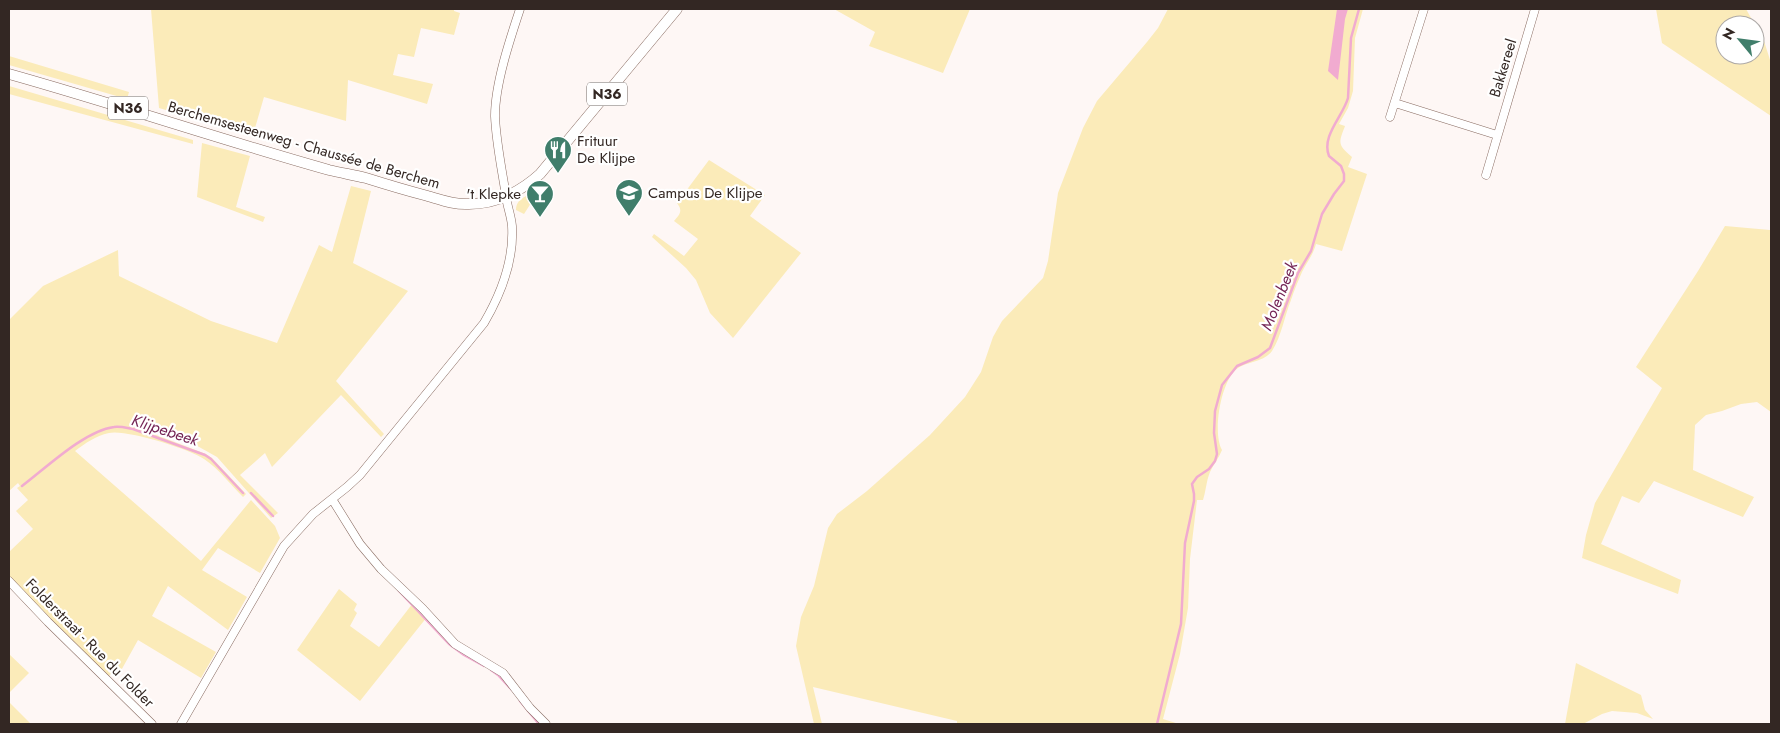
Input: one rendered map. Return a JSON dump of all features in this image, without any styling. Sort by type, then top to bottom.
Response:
[{"type":"main road","name":"N36","points":[[506,197],[529,183],[545,169],[676,9]]},
{"type":"main road","name":"Berchemsesteenweg - Chaussée de Berchem","points":[[9,74],[127,108],[247,146],[444,201],[470,204],[506,197]]},
{"type":"street","points":[[181,724],[278,554],[298,528],[360,475],[489,315],[502,287],[509,254],[512,226],[506,197],[496,116],[499,80],[520,9]]},
{"type":"street","points":[[1390,117],[1424,9]]},
{"type":"street","name":"Bakkereel","points":[[1486,175],[1534,9]]},
{"type":"street","points":[[1395,103],[1497,135]]},
{"type":"street","points":[[332,498],[360,544],[381,569],[430,616],[455,644],[503,673],[530,708],[546,724]]},
{"type":"street","name":"Folderstraat - Rue du Folder","points":[[9,581],[152,724]]},
{"type":"shaded area","points":[[151,9],[454,9],[454,11],[460,13],[454,35],[421,28],[414,57],[398,54],[393,75],[433,84],[427,104],[348,80],[346,121],[264,97],[253,135],[159,108]]},
{"type":"shaded area","points":[[834,9],[970,9],[943,73],[869,46],[875,32]]},
{"type":"shaded area","points":[[1168,9],[1363,9],[1355,38],[1353,91],[1348,108],[1339,124],[1345,126],[1340,141],[1342,147],[1352,157],[1348,167],[1367,174],[1342,251],[1316,244],[1302,272],[1272,351],[1261,359],[1238,368],[1232,374],[1223,394],[1218,419],[1219,442],[1222,450],[1210,472],[1203,500],[1197,500],[1190,559],[1188,608],[1180,654],[1163,719],[1179,724],[957,724],[957,721],[813,687],[822,724],[814,724],[796,646],[801,617],[814,586],[828,528],[837,514],[867,491],[930,435],[965,397],[981,372],[993,337],[1002,321],[1043,278],[1048,261],[1058,193],[1083,128],[1097,101],[1158,28]]},
{"type":"shaded area","points":[[1337,9],[1348,9],[1345,19],[1338,80],[1328,71]]},
{"type":"shaded area","points":[[1656,9],[1746,9],[1749,15],[1715,15],[1715,65],[1765,65],[1765,44],[1771,63],[1771,116],[1662,43]]},
{"type":"shaded area","points":[[9,56],[129,92],[127,99],[9,65]]},
{"type":"shaded area","points":[[9,86],[193,140],[193,144],[9,94]]},
{"type":"shaded area","points":[[202,143],[250,156],[236,207],[265,217],[263,222],[197,197]]},
{"type":"shaded area","points":[[709,160],[765,195],[750,216],[801,253],[733,338],[710,313],[696,280],[686,268],[652,237],[654,234],[684,256],[698,239],[674,221],[680,212],[677,203]]},
{"type":"shaded area","points":[[351,186],[371,191],[353,263],[408,291],[336,381],[384,434],[381,437],[341,395],[272,467],[265,453],[240,475],[278,513],[271,518],[217,457],[192,443],[131,421],[130,425],[206,454],[246,494],[243,497],[215,467],[197,455],[172,445],[142,437],[117,433],[104,434],[75,451],[201,561],[251,500],[275,526],[280,538],[260,573],[218,548],[202,570],[247,597],[228,630],[168,586],[152,616],[216,652],[201,678],[138,640],[118,676],[112,672],[107,679],[9,578],[9,552],[33,529],[16,511],[28,500],[17,488],[20,486],[18,483],[9,491],[9,320],[43,286],[118,250],[119,276],[211,321],[277,343],[319,245],[332,252]]},
{"type":"shaded area","points":[[526,196],[533,200],[524,214],[516,210],[516,208],[522,198]]},
{"type":"shaded area","points":[[1725,226],[1770,230],[1771,412],[1757,402],[1741,404],[1706,415],[1695,425],[1693,470],[1754,497],[1743,517],[1654,481],[1639,503],[1622,496],[1601,544],[1681,580],[1678,594],[1582,558],[1595,503],[1662,388],[1636,367]]},
{"type":"shaded area","points":[[339,589],[357,604],[354,610],[357,613],[350,626],[379,647],[413,603],[427,617],[360,701],[297,650]]},
{"type":"shaded area","points":[[9,654],[29,673],[9,693]]},
{"type":"shaded area","points":[[1576,663],[1641,695],[1645,710],[1653,719],[1637,713],[1612,711],[1583,724],[1565,724]]},
{"type":"shaded area","points":[[9,702],[31,724],[9,724]]},
{"type":"waterway","name":"Molenbeek","points":[[1157,724],[1181,624],[1185,543],[1194,501],[1192,484],[1215,461],[1217,454],[1214,433],[1215,411],[1222,385],[1237,366],[1258,357],[1270,348],[1298,273],[1311,251],[1322,214],[1344,181],[1341,166],[1329,156],[1327,149],[1330,134],[1348,98],[1351,38],[1359,9]]},
{"type":"waterway","name":"Klijpebeek","points":[[22,486],[54,460],[90,435],[102,430],[119,427],[133,429],[205,455],[243,493]]},
{"type":"waterway","name":"Klijpebeek","points":[[251,493],[273,516]]},
{"type":"waterway","name":"Klijpebeek","points":[[399,591],[449,644],[484,666]]},
{"type":"waterway","name":"Klijpebeek","points":[[491,670],[512,690]]},
{"type":"waterway","name":"Klijpebeek","points":[[520,701],[539,724]]},
{"type":"place","name":"Frituur De Klijpe","points":[[558,174]]},
{"type":"place","name":"Campus De Klijpe","points":[[629,217]]},
{"type":"place","name":"'t Klepke","points":[[540,218]]}]
